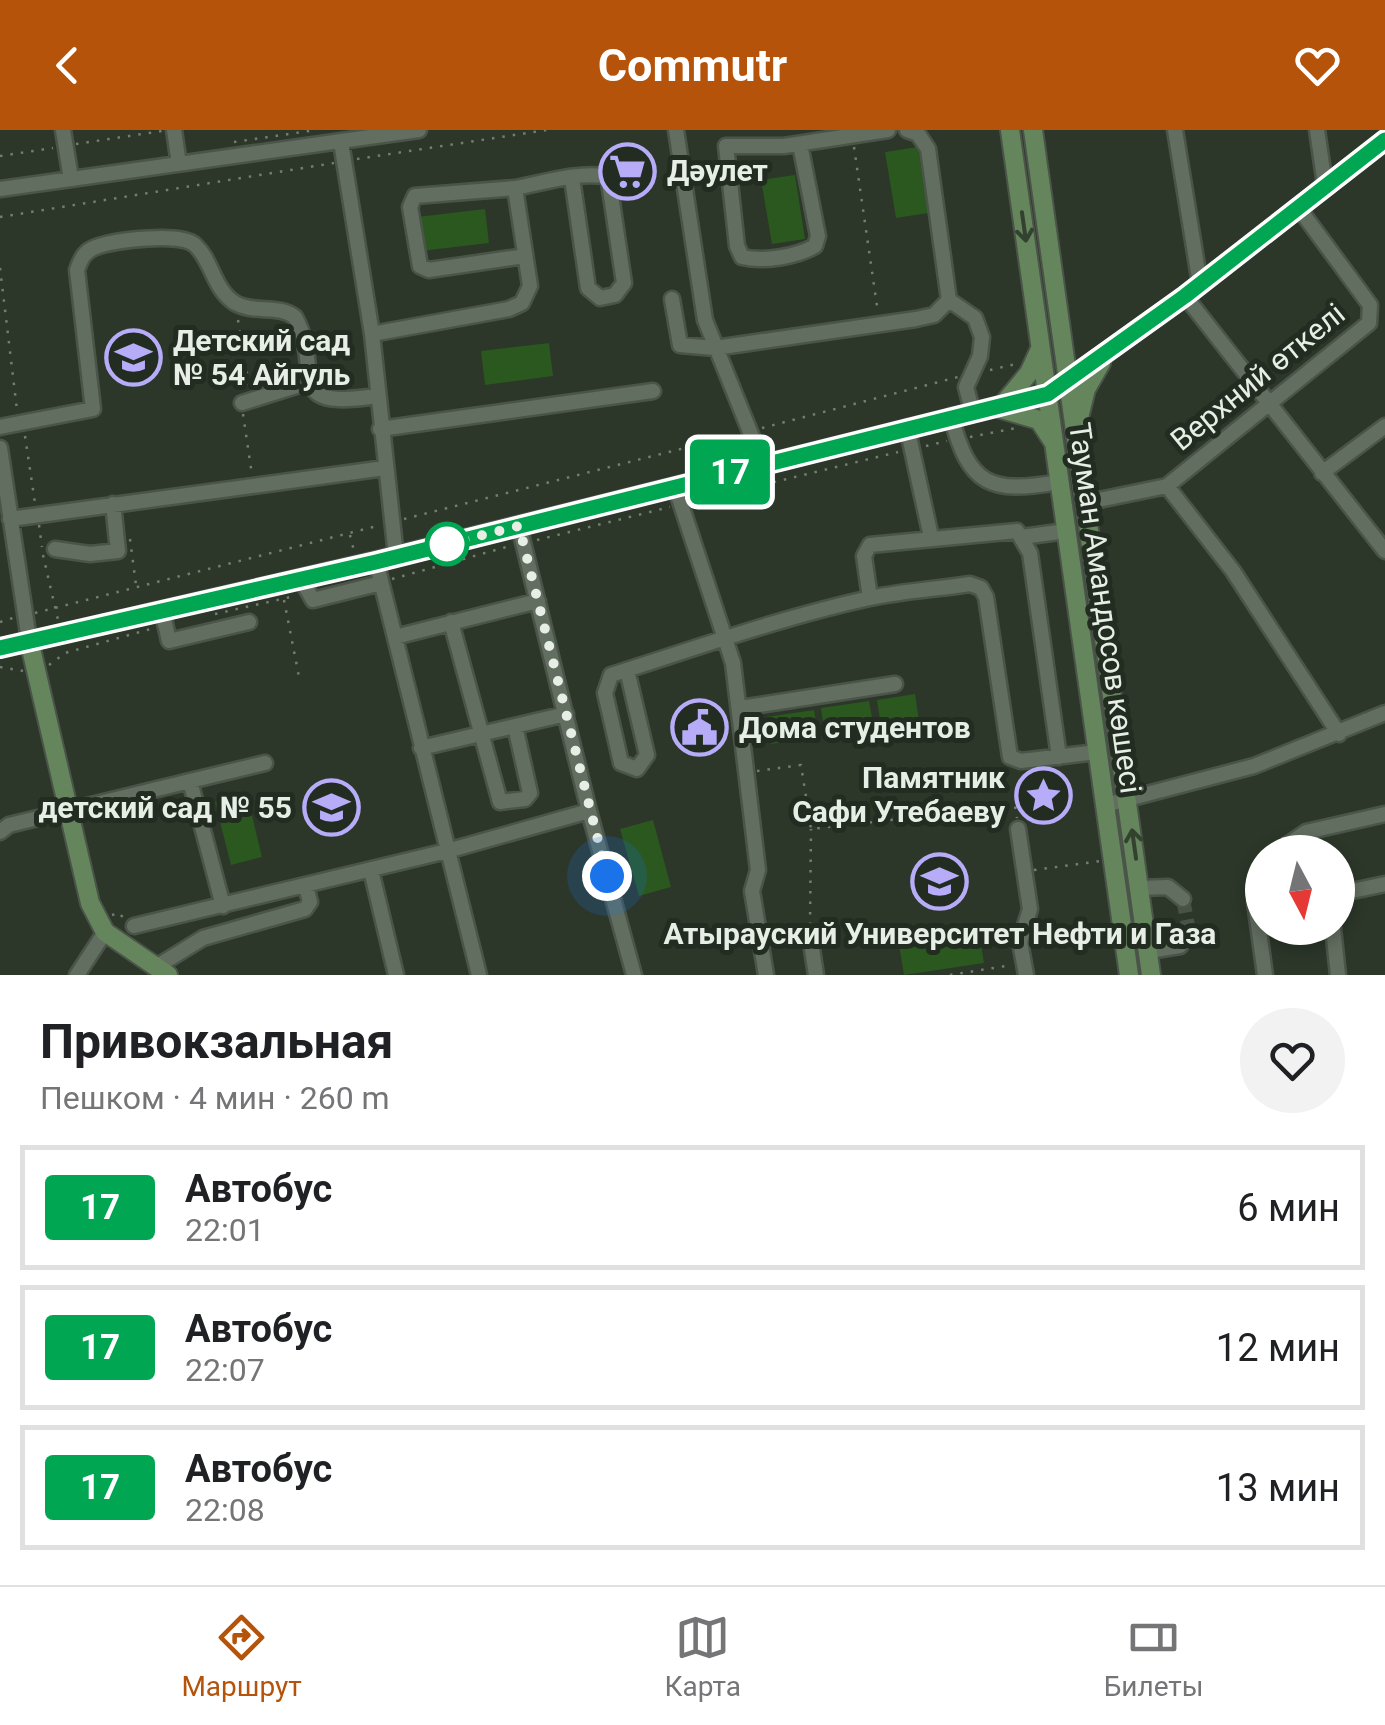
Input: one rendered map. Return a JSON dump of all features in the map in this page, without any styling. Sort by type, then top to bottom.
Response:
[{"type":"main road","name":"Тауман Амандосов көшесі","points":[[1010,130],[1112,860],[1142,974]]},
{"type":"main road","name":"Тауман Амандосов көшесі","points":[[1033,130],[1149,951],[1142,974]]},
{"type":"main road","points":[[3,657],[29,640],[396,556],[521,534],[678,495],[763,464],[1048,394],[1192,290],[1385,140]]},
{"type":"main road","points":[[1063,342],[1072,356],[1101,358]]},
{"type":"main road","points":[[1005,402],[1030,373],[1040,347]]},
{"type":"main road","points":[[1075,434],[1086,389],[1101,358]]},
{"type":"main road","points":[[978,409],[1035,418],[1054,446]]},
{"type":"main road","points":[[29,640],[90,903],[162,971]]},
{"type":"street","points":[[171,130],[179,164]]},
{"type":"street","points":[[0,189],[418,130]]},
{"type":"street","points":[[676,130],[706,320],[763,464]]},
{"type":"street","points":[[800,144],[818,236],[815,246],[804,252],[753,260],[742,257],[736,246],[726,146],[800,144],[888,130]]},
{"type":"street","points":[[907,130],[918,134],[928,149],[949,300],[975,318],[982,336],[966,386],[978,409]]},
{"type":"street","points":[[1175,130],[1192,290],[1268,403],[1385,552]]},
{"type":"street","points":[[1317,130],[1324,186]]},
{"type":"street","points":[[65,138],[70,179]]},
{"type":"street","points":[[342,142],[372,334],[396,556]]},
{"type":"street","points":[[525,256],[429,270],[416,257],[410,207],[415,196],[515,188],[594,174],[609,182],[624,283],[615,295],[600,298],[588,288],[572,178]]},
{"type":"street","points":[[372,334],[522,303],[530,286],[515,188]]},
{"type":"street","name":"Верхний өткелі","points":[[1167,486],[1369,323],[1371,314],[1298,207]]},
{"type":"street","points":[[0,427],[93,409],[77,270],[83,255],[96,247],[178,236],[200,250],[210,276],[235,302],[287,311],[295,317],[308,382],[332,402],[376,396]]},
{"type":"street","points":[[672,299],[680,345],[715,348],[934,315],[949,300]]},
{"type":"street","points":[[246,400],[308,382]]},
{"type":"street","points":[[380,428],[652,390]]},
{"type":"street","points":[[951,416],[972,471],[986,482],[1018,490],[1059,482]]},
{"type":"street","points":[[907,426],[931,537]]},
{"type":"street","points":[[1322,474],[1385,426]]},
{"type":"street","points":[[0,448],[7,525],[29,640]]},
{"type":"street","points":[[7,525],[37,515],[385,468]]},
{"type":"street","points":[[1084,503],[1167,486],[1233,571],[1340,734]]},
{"type":"street","points":[[678,495],[726,639],[740,708],[758,870],[752,891],[766,975]]},
{"type":"street","points":[[55,549],[90,554],[118,551],[113,504]]},
{"type":"street","points":[[870,598],[865,549],[1007,529],[1022,537],[1030,553],[1059,757]]},
{"type":"street","points":[[1022,537],[1066,531]]},
{"type":"street","points":[[521,534],[634,975]]},
{"type":"street","points":[[376,562],[479,975]]},
{"type":"street","points":[[301,579],[313,600],[381,583]]},
{"type":"street","points":[[628,670],[648,755],[637,769],[621,763],[605,692],[611,676],[628,670],[726,639],[870,598],[970,584],[981,588],[1010,757],[1020,761],[1097,752]]},
{"type":"street","points":[[394,637],[538,600]]},
{"type":"street","points":[[162,610],[169,641],[249,622]]},
{"type":"street","points":[[451,622],[498,799],[525,798],[530,793],[515,726]]},
{"type":"street","points":[[740,708],[895,684]]},
{"type":"street","points":[[1105,805],[1254,766],[1385,713]]},
{"type":"street","points":[[422,748],[566,714]]},
{"type":"street","points":[[0,832],[9,825],[265,763]]},
{"type":"street","points":[[190,781],[223,906]]},
{"type":"street","points":[[128,922],[223,906],[447,851],[589,811]]},
{"type":"street","points":[[1302,835],[1385,814]]},
{"type":"street","points":[[1018,829],[1030,909],[1020,942],[1025,969]]},
{"type":"street","points":[[371,870],[396,975]]},
{"type":"street","points":[[1355,890],[1385,884]]},
{"type":"street","points":[[162,971],[203,938],[305,909],[310,902],[306,886]]},
{"type":"street","points":[[1140,888],[1168,886],[1184,899]]},
{"type":"street","points":[[78,975],[108,924]]},
{"type":"street","points":[[1149,951],[1180,946],[1189,930]]},
{"type":"street","points":[[810,936],[816,975]]},
{"type":"street","points":[[1261,945],[1265,975]]},
{"type":"street","points":[[1335,945],[1338,975]]},
{"type":"path","points":[[0,156],[65,138],[171,130]]},
{"type":"path","points":[[0,217],[547,130]]},
{"type":"path","points":[[853,136],[879,324]]},
{"type":"path","points":[[0,268],[13,383],[65,654]]},
{"type":"path","points":[[235,302],[253,486]]},
{"type":"path","points":[[0,622],[1014,364]]},
{"type":"path","points":[[381,583],[521,534],[678,495],[1027,426]]},
{"type":"path","points":[[130,536],[136,587]]},
{"type":"path","points":[[284,599],[300,682]]},
{"type":"path","points":[[0,668],[3,657]]},
{"type":"path","points":[[747,773],[801,765],[811,829],[810,936]]},
{"type":"path","points":[[811,829],[1015,806],[1018,829]]},
{"type":"path","points":[[1024,872],[1112,860]]},
{"type":"path","points":[[108,924],[120,913],[128,922]]},
{"type":"path","points":[[950,975],[1025,969]]},
{"type":"green space","points":[[918,147],[928,213],[896,218],[885,152]]},
{"type":"green space","points":[[795,175],[805,239],[772,244],[761,180]]},
{"type":"green space","points":[[485,209],[489,243],[421,251],[417,217]]},
{"type":"green space","points":[[549,343],[553,376],[485,385],[481,351]]},
{"type":"green space","points":[[915,694],[919,721],[881,727],[877,700]]},
{"type":"green space","points":[[869,701],[874,728],[825,736],[821,708]]},
{"type":"green space","points":[[814,710],[819,737],[771,744],[766,717]]},
{"type":"green space","points":[[247,795],[262,857],[231,865],[215,802]]},
{"type":"green space","points":[[653,820],[671,887],[639,896],[620,829]]},
{"type":"green space","points":[[979,932],[984,963],[904,975],[899,945]]},
{"type":"tunnel","points":[[1183,899],[1189,931]]},
{"type":"bus line","name":"17","points":[[0,648],[376,562],[1048,394],[1185,296],[1385,140]]},
{"type":"place","name":"Дәулет","points":[[628,171]]},
{"type":"place","name":"Детский сад № 54 Айгуль","points":[[134,358]]},
{"type":"place","name":"Дома студентов","points":[[700,728]]},
{"type":"place","name":"Памятник Сафи Утебаеву","points":[[1044,795]]},
{"type":"place","name":"детский сад № 55","points":[[331,808]]},
{"type":"place","name":"Атырауский Университет Нефти и Газа","points":[[940,881]]},
{"type":"route","points":[[447,544],[519,526],[607,876]]}]
